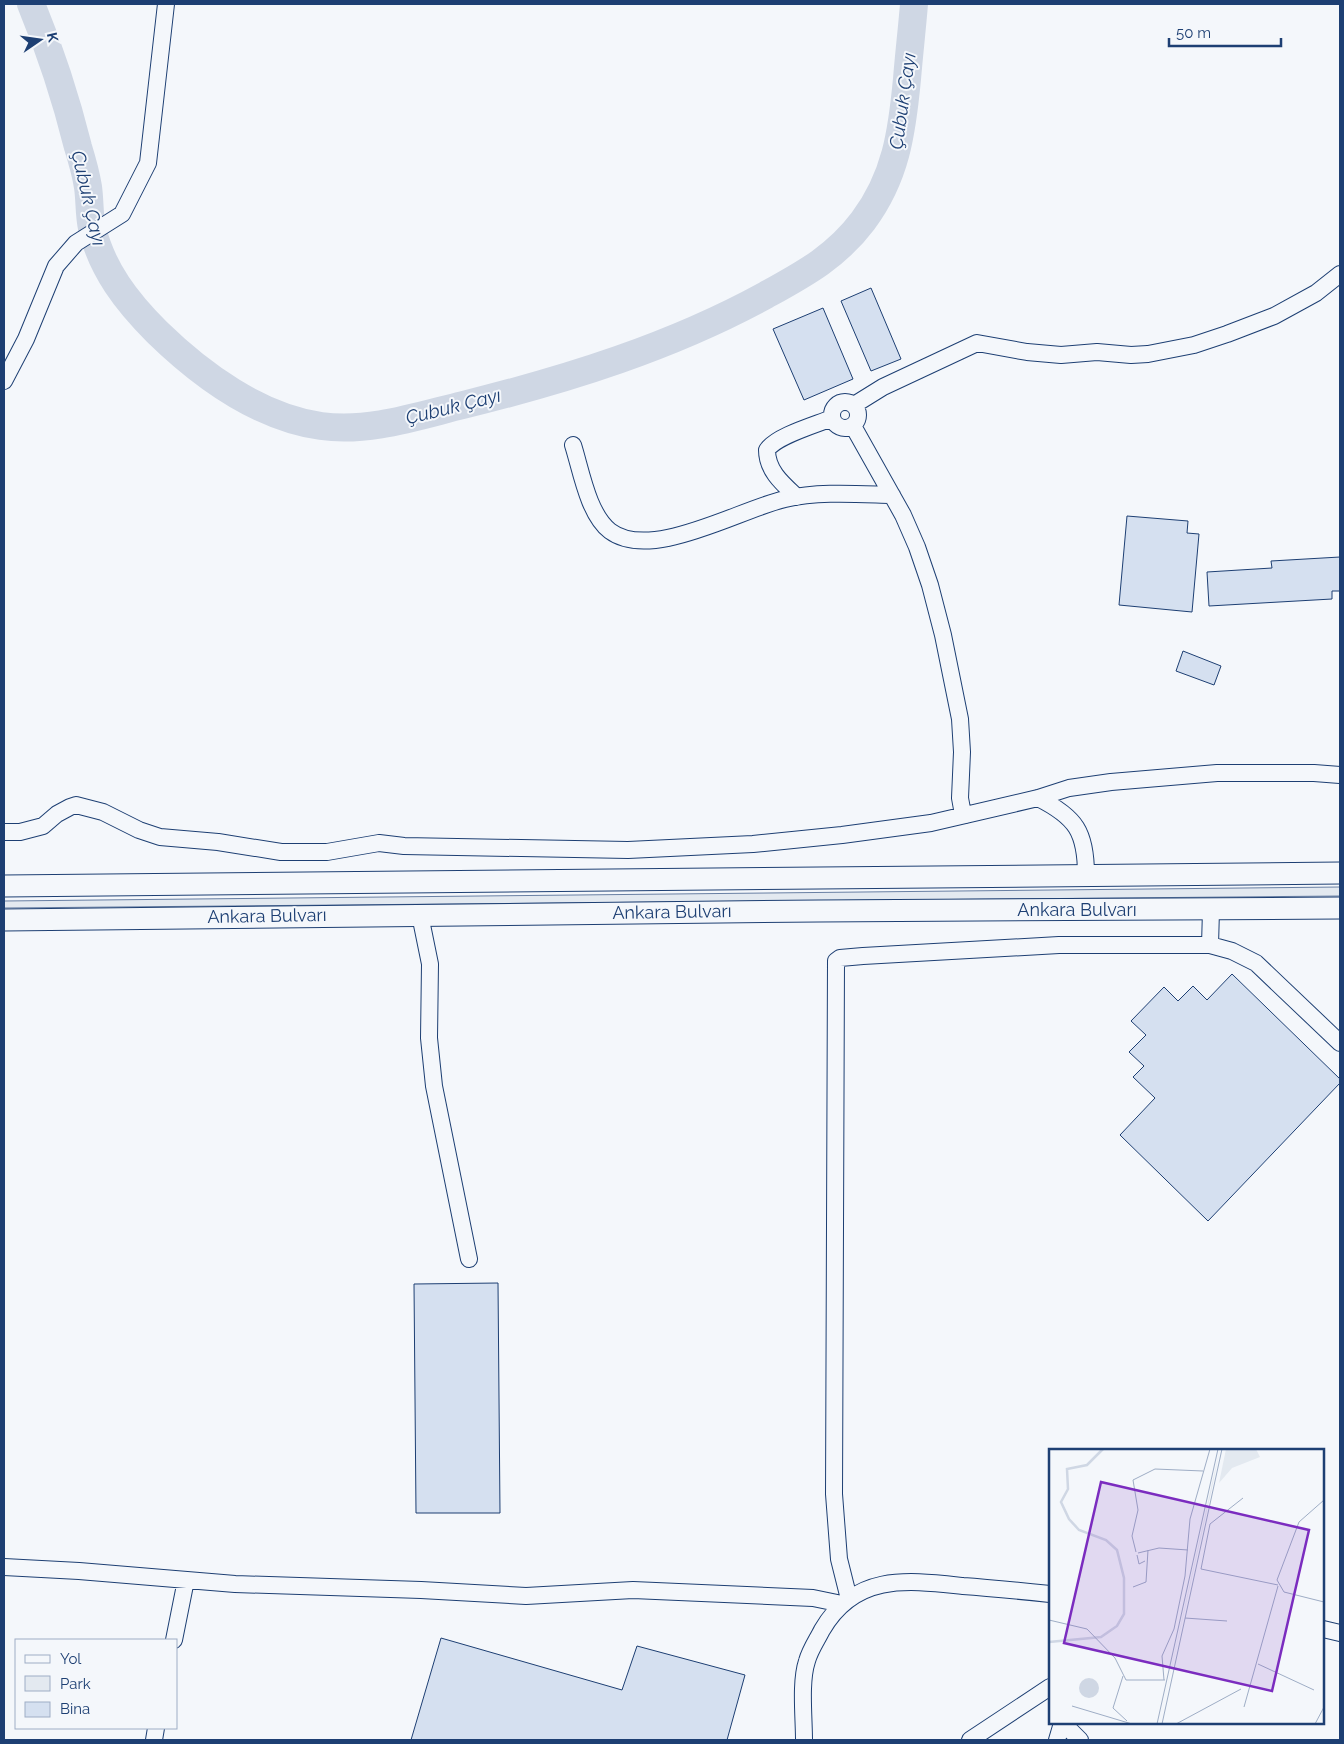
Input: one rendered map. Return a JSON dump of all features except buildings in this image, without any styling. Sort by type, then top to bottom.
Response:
[{"type":"main road","name":"Ankara Bulvarı","points":[[4,886],[1340,873]]},
{"type":"main road","name":"Ankara Bulvarı","points":[[4,920],[420,914],[1340,908]]},
{"type":"street","points":[[4,381],[26,339],[56,266],[76,243],[122,214],[148,163],[166,4]]},
{"type":"street","points":[[854,405],[883,387],[977,343],[1027,352],[1060,355],[1097,352],[1131,355],[1148,354],[1194,344],[1274,316],[1316,293],[1340,274]]},
{"type":"street","points":[[849,402],[854,405],[858,410],[859,416],[854,426],[842,429],[836,426],[832,418],[833,409],[837,404],[849,402]]},
{"type":"street","points":[[796,497],[772,470],[767,450],[780,439],[832,418]]},
{"type":"street","points":[[854,426],[892,495],[917,547],[930,585],[944,635],[960,718],[962,752],[960,798],[966,815]]},
{"type":"street","points":[[573,445],[595,512],[611,531],[624,538],[648,542],[675,536],[784,499],[833,495],[892,495]]},
{"type":"street","points":[[4,832],[20,832],[44,826],[57,814],[76,805],[104,812],[139,830],[160,838],[218,842],[281,852],[327,852],[380,843],[404,846],[628,850],[753,844],[842,836],[931,823],[1038,798],[1069,788],[1189,775],[1264,772],[1340,775]]},
{"type":"street","points":[[1038,798],[1054,806],[1073,822],[1083,843],[1086,875]]},
{"type":"street","points":[[1210,910],[1210,944]]},
{"type":"street","points":[[420,914],[430,964],[429,1038],[434,1086],[469,1258]]},
{"type":"street","points":[[846,1601],[838,1551],[834,1494],[836,961],[840,958],[863,956],[1059,945],[1210,944],[1232,951],[1256,963],[1340,1043]]},
{"type":"street","points":[[4,1567],[79,1571],[235,1584],[420,1590],[526,1596],[633,1590],[846,1601]]},
{"type":"street","points":[[174,1639],[186,1580]]},
{"type":"street","points":[[804,1740],[804,1676],[807,1660],[827,1622],[846,1601],[873,1587],[891,1582],[915,1581],[1049,1594]]},
{"type":"street","points":[[1324,1629],[1340,1633]]},
{"type":"street","points":[[970,1740],[1049,1688]]},
{"type":"street","points":[[1057,1740],[1063,1724]]},
{"type":"street","points":[[1064,1724],[1080,1740]]},
{"type":"green space","points":[[1340,887],[1340,896],[4,908],[4,901]]},
{"type":"waterway","name":"Çubuk Çayı","points":[[31,4],[57,75],[82,162],[88,187],[91,223],[96,243],[109,271],[126,297],[146,321],[174,348],[192,364],[232,392],[275,414],[298,421],[339,428],[375,425],[411,418],[502,395],[618,360],[730,314],[819,264],[842,245],[863,221],[883,188],[890,171],[896,153],[903,117],[914,4]]}]
